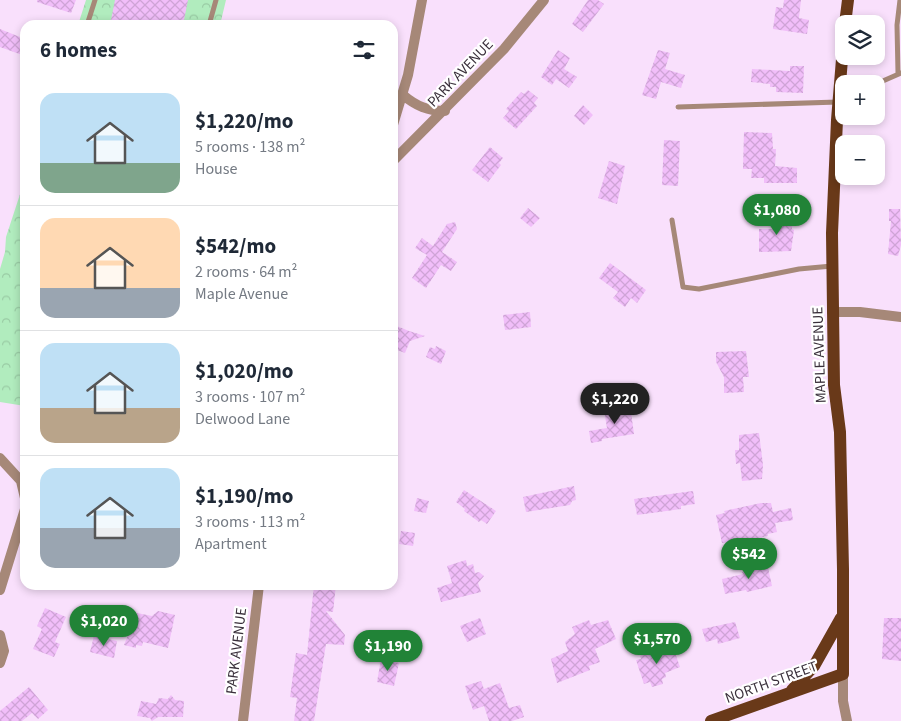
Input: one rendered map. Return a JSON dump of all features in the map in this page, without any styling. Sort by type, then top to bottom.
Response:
[{"type":"main road","points":[[846,15],[848,0]]},
{"type":"main road","name":"MAPLE AVENUE","points":[[838,125],[833,184],[832,312],[834,385],[840,432],[843,674]]},
{"type":"main road","points":[[790,692],[814,666],[843,614]]},
{"type":"main road","name":"NORTH STREET","points":[[711,721],[843,674]]},
{"type":"street","points":[[398,110],[415,46],[422,0]]},
{"type":"street","name":"PARK AVENUE","points":[[398,156],[445,111],[504,49],[544,0]]},
{"type":"street","points":[[403,95],[412,102],[431,111],[445,111]]},
{"type":"street","points":[[832,312],[860,312],[901,316]]},
{"type":"street","points":[[0,458],[20,479]]},
{"type":"street","points":[[0,590],[20,525]]},
{"type":"street","name":"PARK AVENUE","points":[[243,721],[258,590]]},
{"type":"street","points":[[0,635],[4,651],[0,663]]},
{"type":"street","points":[[843,674],[843,701],[847,721]]},
{"type":"lane","points":[[88,20],[95,0]]},
{"type":"lane","points":[[210,20],[216,0]]},
{"type":"lane","points":[[885,80],[900,73],[897,25],[900,0]]},
{"type":"lane","points":[[678,107],[835,94]]},
{"type":"lane","points":[[672,220],[683,287],[700,289],[799,269],[832,266]]},
{"type":"green space","points":[[86,0],[226,0],[221,20],[80,20]]},
{"type":"green space","points":[[20,194],[20,405],[0,402],[0,269],[5,252],[6,237]]},
{"type":"building","points":[[37,0],[76,0],[71,13],[37,2]]},
{"type":"building","points":[[115,0],[188,0],[184,20],[111,20]]},
{"type":"building","points":[[588,0],[598,0],[604,4],[583,32],[572,24]]},
{"type":"building","points":[[784,0],[801,0],[799,18],[809,20],[807,34],[773,29],[776,7],[783,8]]},
{"type":"building","points":[[0,29],[20,37],[20,54],[0,47]]},
{"type":"building","points":[[558,50],[570,58],[564,69],[577,77],[569,88],[556,79],[552,85],[541,77]]},
{"type":"building","points":[[658,50],[670,53],[665,69],[685,75],[681,88],[661,82],[656,99],[642,95]]},
{"type":"building","points":[[790,66],[804,66],[803,93],[776,92],[776,87],[770,87],[770,84],[751,82],[752,69],[790,71]]},
{"type":"building","points":[[528,90],[538,98],[534,103],[537,106],[516,129],[503,118],[509,111],[506,109],[521,92],[524,94]]},
{"type":"building","points":[[583,105],[593,115],[584,125],[574,116]]},
{"type":"building","points":[[744,132],[772,133],[773,149],[776,149],[775,166],[797,168],[797,183],[764,183],[764,178],[751,178],[752,169],[743,169]]},
{"type":"building","points":[[664,140],[680,141],[678,186],[662,185]]},
{"type":"building","points":[[490,147],[503,158],[499,163],[501,165],[488,182],[472,170]]},
{"type":"building","points":[[609,161],[625,166],[617,204],[598,198]]},
{"type":"building","points":[[528,208],[540,218],[531,227],[520,218]]},
{"type":"building","points":[[889,209],[900,209],[901,245],[898,256],[888,254],[891,221],[889,221]]},
{"type":"building","points":[[774,215],[790,215],[792,229],[794,230],[791,251],[759,252],[759,229],[773,229]]},
{"type":"building","points":[[455,222],[457,229],[442,252],[457,262],[451,271],[441,265],[426,288],[412,278],[427,255],[415,248],[422,238],[433,246],[447,224]]},
{"type":"building","points":[[610,263],[646,290],[637,303],[631,298],[625,307],[613,298],[618,292],[599,278]]},
{"type":"building","points":[[530,312],[531,327],[505,330],[503,315]]},
{"type":"building","points":[[398,326],[425,336],[410,341],[405,353],[398,350]]},
{"type":"building","points":[[436,346],[446,351],[441,364],[426,357],[430,347],[435,349]]},
{"type":"building","points":[[746,351],[749,377],[743,377],[744,392],[724,393],[724,377],[716,362],[716,352]]},
{"type":"building","points":[[630,405],[634,434],[602,439],[602,441],[591,443],[589,431],[607,428],[604,410]]},
{"type":"building","points":[[759,433],[763,465],[762,479],[742,481],[740,463],[736,464],[735,450],[739,450],[739,435]]},
{"type":"building","points":[[574,486],[576,500],[572,501],[570,505],[526,512],[523,497]]},
{"type":"building","points":[[464,490],[496,511],[487,524],[481,520],[479,522],[464,511],[465,509],[456,502]]},
{"type":"building","points":[[693,491],[695,504],[681,506],[681,509],[637,515],[634,499]]},
{"type":"building","points":[[417,498],[429,501],[426,513],[414,511]]},
{"type":"building","points":[[761,503],[771,503],[773,512],[791,508],[793,520],[775,523],[777,532],[768,534],[768,536],[731,544],[731,542],[722,543],[716,515],[725,513],[724,511]]},
{"type":"building","points":[[401,531],[415,533],[413,546],[399,544]]},
{"type":"building","points":[[466,560],[467,566],[473,564],[475,573],[479,572],[484,576],[478,583],[481,592],[441,602],[437,588],[452,583],[447,566]]},
{"type":"building","points":[[767,563],[772,586],[747,592],[746,590],[725,594],[722,579],[743,574],[742,572],[753,569],[752,566]]},
{"type":"building","points":[[314,590],[335,590],[333,612],[326,611],[345,635],[344,645],[326,644],[314,721],[294,721],[297,698],[290,697],[296,653],[307,655]]},
{"type":"building","points":[[45,608],[66,617],[55,642],[60,644],[54,657],[33,649],[42,629],[37,626]]},
{"type":"building","points":[[158,611],[175,615],[168,648],[143,642],[142,646],[136,645],[136,648],[124,645],[137,613],[152,616]]},
{"type":"building","points":[[480,618],[486,634],[467,642],[460,626]]},
{"type":"building","points":[[884,618],[901,618],[901,661],[882,659]]},
{"type":"building","points":[[589,620],[591,625],[608,620],[616,639],[595,649],[600,662],[589,666],[590,670],[557,683],[551,659],[568,651],[565,642],[575,634],[572,627]]},
{"type":"building","points":[[735,622],[740,638],[718,644],[717,639],[706,642],[702,629]]},
{"type":"building","points":[[94,636],[117,641],[114,658],[90,652]]},
{"type":"building","points":[[667,646],[674,650],[680,667],[665,673],[666,677],[662,679],[663,684],[652,687],[650,682],[644,684],[636,660],[641,659],[640,656]]},
{"type":"building","points":[[381,659],[399,663],[394,686],[377,682]]},
{"type":"building","points":[[481,681],[484,689],[500,683],[509,708],[520,705],[524,717],[512,721],[489,721],[484,706],[473,710],[465,686]]},
{"type":"building","points":[[29,687],[48,710],[38,719],[32,713],[22,721],[0,721],[0,711]]},
{"type":"building","points":[[171,695],[175,700],[184,701],[183,717],[158,717],[152,721],[150,718],[137,716],[141,701],[156,704],[159,698],[168,699]]}]
